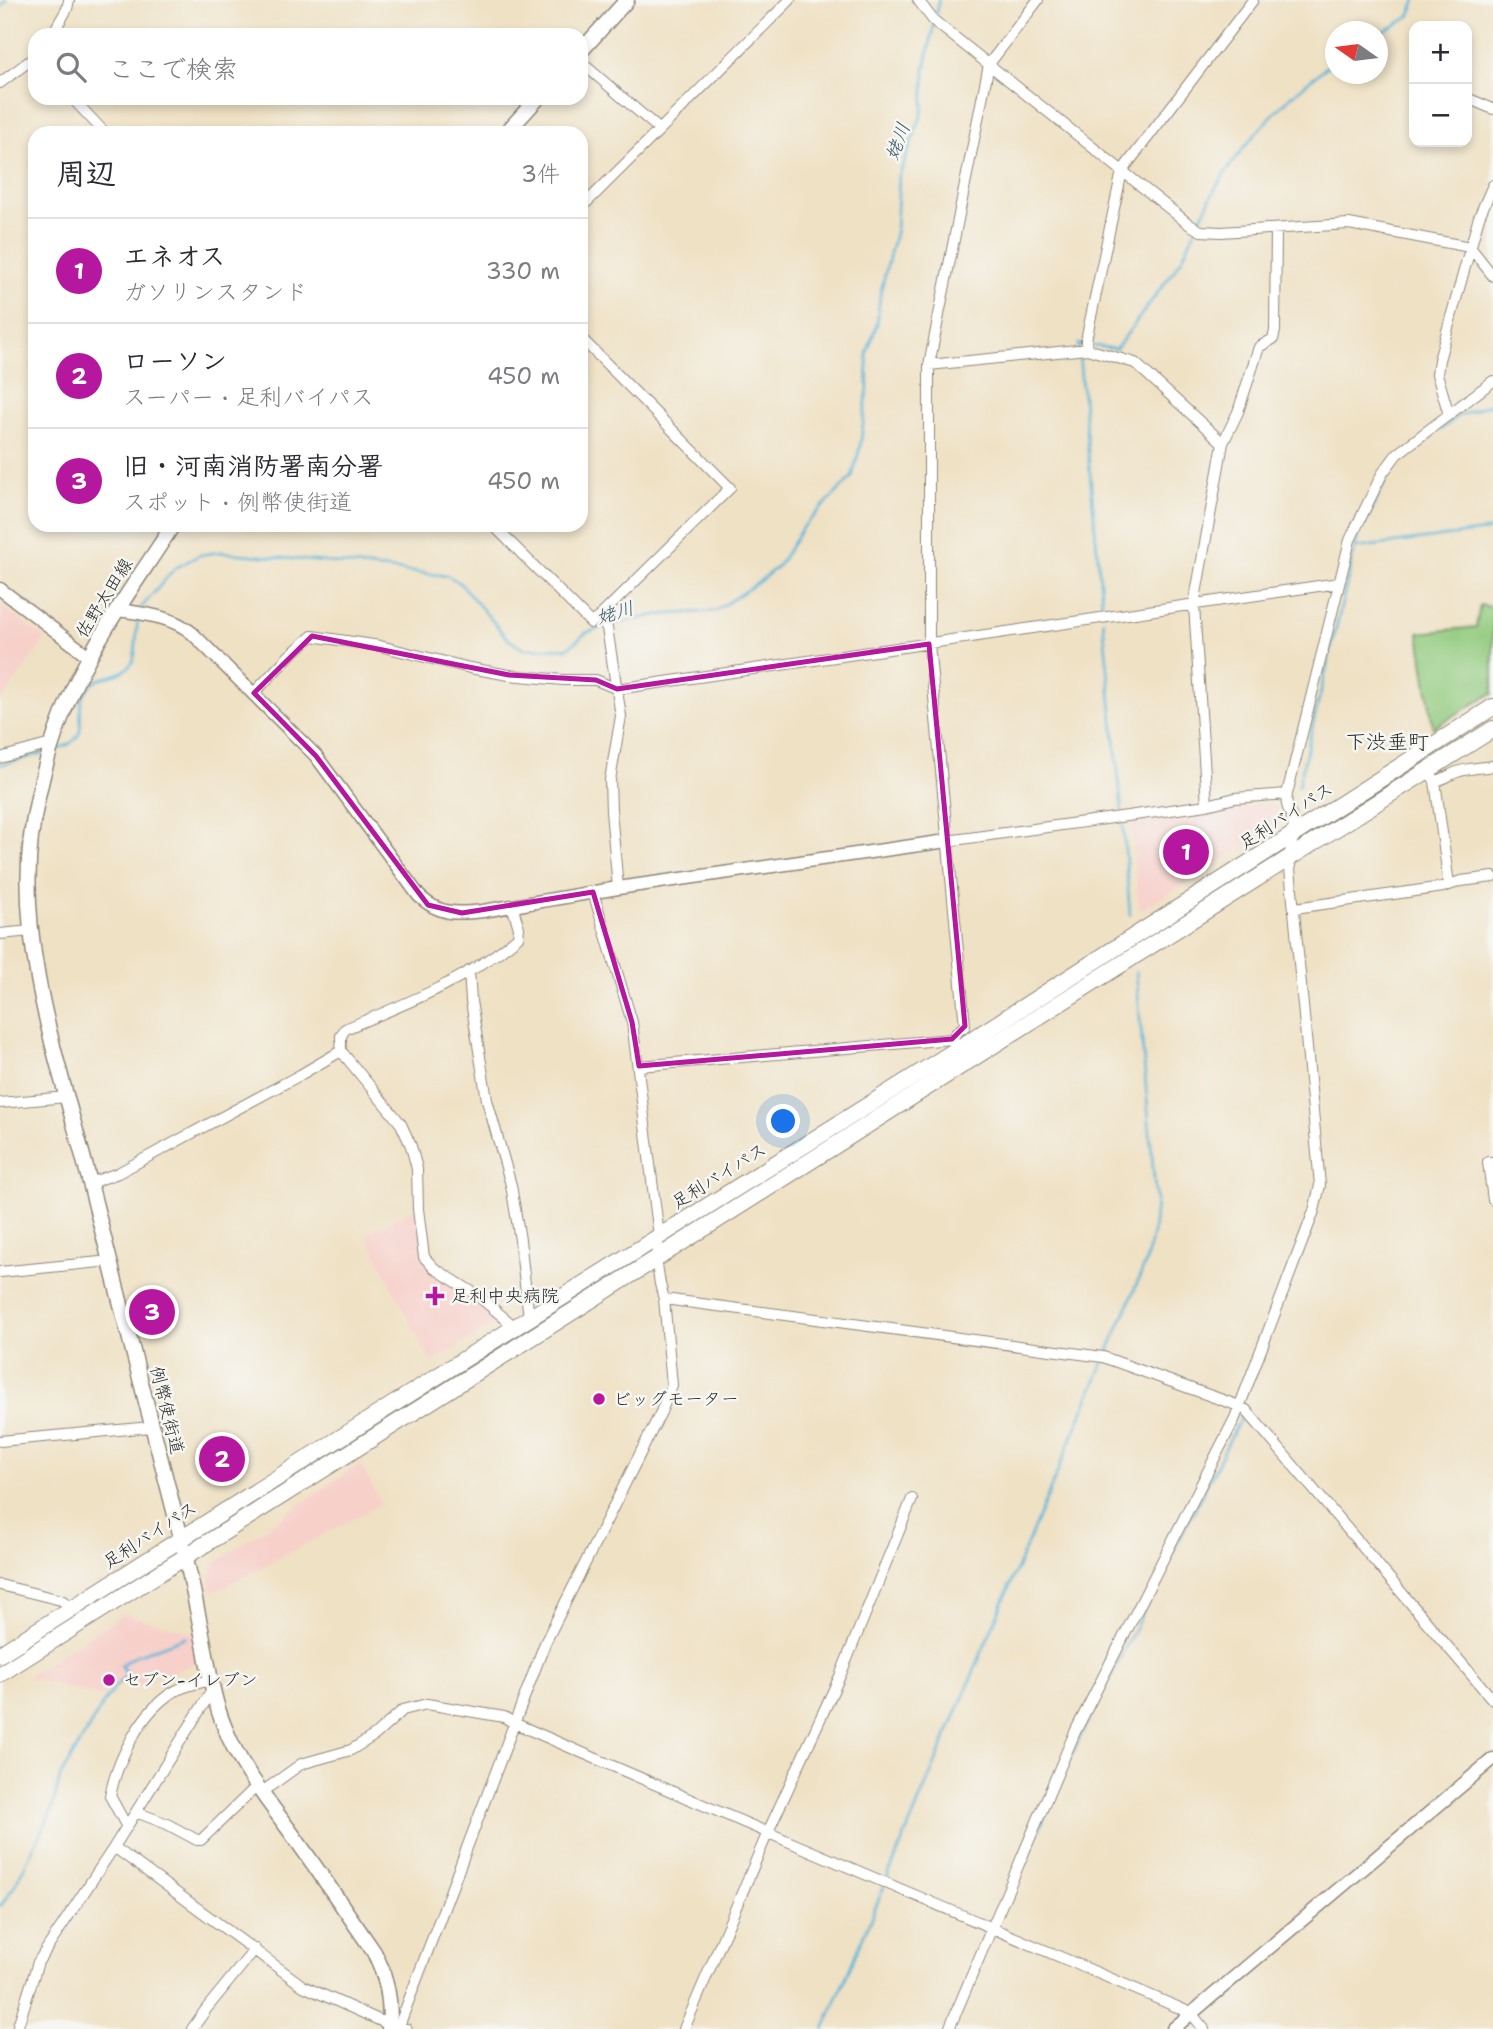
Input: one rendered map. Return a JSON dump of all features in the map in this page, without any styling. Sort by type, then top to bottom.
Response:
[{"type":"highway","name":"足利バイパス","points":[[0,1654],[659,1236],[954,1044],[1294,835],[1493,707]]},
{"type":"highway","name":"足利バイパス","points":[[0,1674],[1289,858],[1431,776],[1493,729]]},
{"type":"main road","points":[[588,43],[627,0]]},
{"type":"main road","points":[[512,126],[532,105]]},
{"type":"main road","name":"佐野太田線","points":[[90,657],[124,611],[169,532]]},
{"type":"main road","name":"例幣使街道","points":[[90,657],[75,686],[50,751],[38,794],[31,842],[31,930],[42,995],[181,1538],[212,1685],[224,1726],[259,1789],[374,1952],[381,1966],[396,2027]]},
{"type":"street","points":[[56,28],[69,0]]},
{"type":"street","points":[[588,201],[790,0]]},
{"type":"street","points":[[918,0],[933,20],[1200,231],[1349,224],[1470,247],[1493,276]]},
{"type":"street","points":[[639,1066],[954,1044],[954,1035],[965,1026],[929,644],[929,365],[989,64],[1038,0]]},
{"type":"street","points":[[1087,349],[1086,341],[1122,171],[1253,0]]},
{"type":"street","points":[[0,83],[28,63]]},
{"type":"street","points":[[588,68],[659,129]]},
{"type":"street","points":[[1472,100],[1493,108]]},
{"type":"street","points":[[79,105],[98,126]]},
{"type":"street","points":[[1449,415],[1437,374],[1470,247],[1493,185]]},
{"type":"street","points":[[1207,805],[1194,605],[1223,443],[1238,412],[1259,347],[1273,339],[1275,331],[1276,229]]},
{"type":"street","points":[[500,532],[592,623],[730,488],[588,345]]},
{"type":"street","points":[[929,365],[1087,349],[1135,363],[1223,443]]},
{"type":"street","points":[[948,2029],[1075,1732],[1239,1406],[1314,1211],[1320,1185],[1289,858],[1294,835],[1286,804],[1287,794],[1350,540],[1388,463],[1493,382]]},
{"type":"street","points":[[254,693],[312,636],[380,646],[509,675],[596,680],[617,689],[1339,583]]},
{"type":"street","points":[[0,589],[90,657]]},
{"type":"street","points":[[124,611],[167,619],[183,625],[316,756],[406,880],[428,905],[438,910],[462,913],[618,888],[1207,805],[1235,798],[1287,794]]},
{"type":"street","points":[[599,617],[607,628],[621,716],[610,780],[618,888]]},
{"type":"street","points":[[0,758],[50,751]]},
{"type":"street","points":[[1431,776],[1441,780],[1467,769],[1493,766]]},
{"type":"street","points":[[1431,776],[1449,885]]},
{"type":"street","points":[[1295,908],[1443,887],[1461,881],[1493,877]]},
{"type":"street","points":[[114,1847],[303,1986],[396,2027],[545,1643],[672,1385],[664,1299],[656,1258],[659,1236],[632,1022],[593,892]]},
{"type":"street","points":[[512,905],[520,928],[518,937],[489,960],[469,971],[405,1004],[345,1029],[341,1036],[341,1051],[401,1124],[411,1146],[417,1169],[418,1209],[424,1257],[434,1268],[477,1296],[515,1327]]},
{"type":"street","points":[[0,934],[31,930]]},
{"type":"street","points":[[469,971],[471,1001],[487,1100],[510,1185],[520,1240],[529,1318]]},
{"type":"street","points":[[90,1183],[118,1173],[341,1051]]},
{"type":"street","points":[[0,1103],[67,1097]]},
{"type":"street","points":[[1493,1162],[1488,1162],[1493,1200]]},
{"type":"street","points":[[0,1272],[110,1261]]},
{"type":"street","points":[[664,1299],[1103,1356],[1239,1406],[1246,1410],[1493,1700]]},
{"type":"street","points":[[0,1441],[151,1427]]},
{"type":"street","points":[[684,2029],[768,1832],[839,1676],[912,1499]]},
{"type":"street","points":[[0,1585],[61,1600],[73,1607]]},
{"type":"street","points":[[17,2029],[37,1962],[127,1827],[212,1685]]},
{"type":"street","points":[[127,1827],[110,1796],[118,1764],[132,1739],[168,1695],[186,1686],[212,1685]]},
{"type":"street","points":[[136,1812],[201,1840],[259,1789],[301,1764],[351,1750],[375,1735],[403,1710],[427,1704],[504,1717],[653,1784],[1192,2013],[1204,2029]]},
{"type":"street","points":[[1173,2029],[1493,1759]]},
{"type":"street","points":[[192,2029],[255,1949]]},
{"type":"highlighted area","points":[[312,636],[509,675],[596,680],[617,689],[929,644],[965,1026],[952,1039],[639,1066],[632,1022],[593,892],[462,913],[428,905],[316,756],[254,693]]},
{"type":"shaded area","points":[[0,604],[45,639],[0,703]]},
{"type":"shaded area","points":[[1271,803],[1280,812],[1270,831],[1139,911],[1131,822]]},
{"type":"shaded area","name":"足利中央病院","points":[[416,1208],[430,1264],[503,1319],[431,1363],[366,1234]]},
{"type":"shaded area","points":[[360,1463],[381,1504],[212,1591],[209,1583],[215,1563]]},
{"type":"shaded area","points":[[123,1614],[194,1633],[200,1661],[166,1675],[159,1670],[141,1688],[123,1665],[137,1656],[186,1637],[137,1654],[120,1665],[126,1674],[106,1698],[26,1677]]},
{"type":"green space","points":[[1480,605],[1493,607],[1493,694],[1433,728],[1419,633],[1476,627]]},
{"type":"waterway","points":[[0,8],[6,0]]},
{"type":"waterway","name":"姥川","points":[[935,19],[939,0]]},
{"type":"waterway","points":[[1388,29],[1409,17],[1416,0]]},
{"type":"waterway","name":"姥川","points":[[609,625],[657,615],[715,611],[779,565],[802,528],[852,477],[860,447],[868,387],[867,353],[877,324],[880,295],[896,229],[899,176],[923,111],[925,69],[934,25]]},
{"type":"waterway","points":[[1198,225],[1217,186],[1258,131],[1287,100],[1325,69]]},
{"type":"waterway","points":[[1094,346],[1116,349],[1181,261],[1195,231]]},
{"type":"waterway","points":[[1084,345],[1078,344],[1103,613]]},
{"type":"waterway","points":[[1441,430],[1458,416],[1493,403]]},
{"type":"waterway","points":[[1365,524],[1390,472],[1397,463],[1432,436]]},
{"type":"waterway","points":[[1356,548],[1493,530]]},
{"type":"waterway","points":[[1298,787],[1358,536]]},
{"type":"waterway","name":"姥川","points":[[141,608],[175,568],[200,555],[219,552],[448,576],[459,582],[508,639],[523,649],[568,648],[586,633],[603,627]]},
{"type":"waterway","name":"姥川","points":[[57,749],[77,738],[80,731],[81,706],[88,688],[98,680],[123,671],[133,661],[138,618]]},
{"type":"waterway","points":[[1103,620],[1122,812]]},
{"type":"waterway","name":"姥川","points":[[0,765],[44,753]]},
{"type":"waterway","points":[[1123,825],[1130,915]]},
{"type":"waterway","points":[[1107,1355],[1146,1262],[1153,1233],[1156,1202],[1136,972]]},
{"type":"waterway","points":[[886,1881],[1104,1361]]},
{"type":"waterway","points":[[1026,1859],[1080,1737],[1242,1415]]},
{"type":"waterway","points":[[0,1907],[15,1885],[52,1810],[60,1777],[106,1699],[127,1674],[121,1665],[137,1655],[186,1637]]},
{"type":"waterway","points":[[824,2029],[884,1887]]},
{"type":"place","name":"エネオス","points":[[1186,852]]},
{"type":"place","name":"足利中央病院","points":[[435,1296]]},
{"type":"place","name":"旧・河南消防署南分署","points":[[152,1312]]},
{"type":"place","name":"ビッグモーター","points":[[599,1399]]},
{"type":"place","name":"ローソン","points":[[222,1459]]},
{"type":"place","name":"セブン-イレブン","points":[[109,1680]]},
{"type":"district","name":"下渋垂町","points":[[1387,742]]}]
